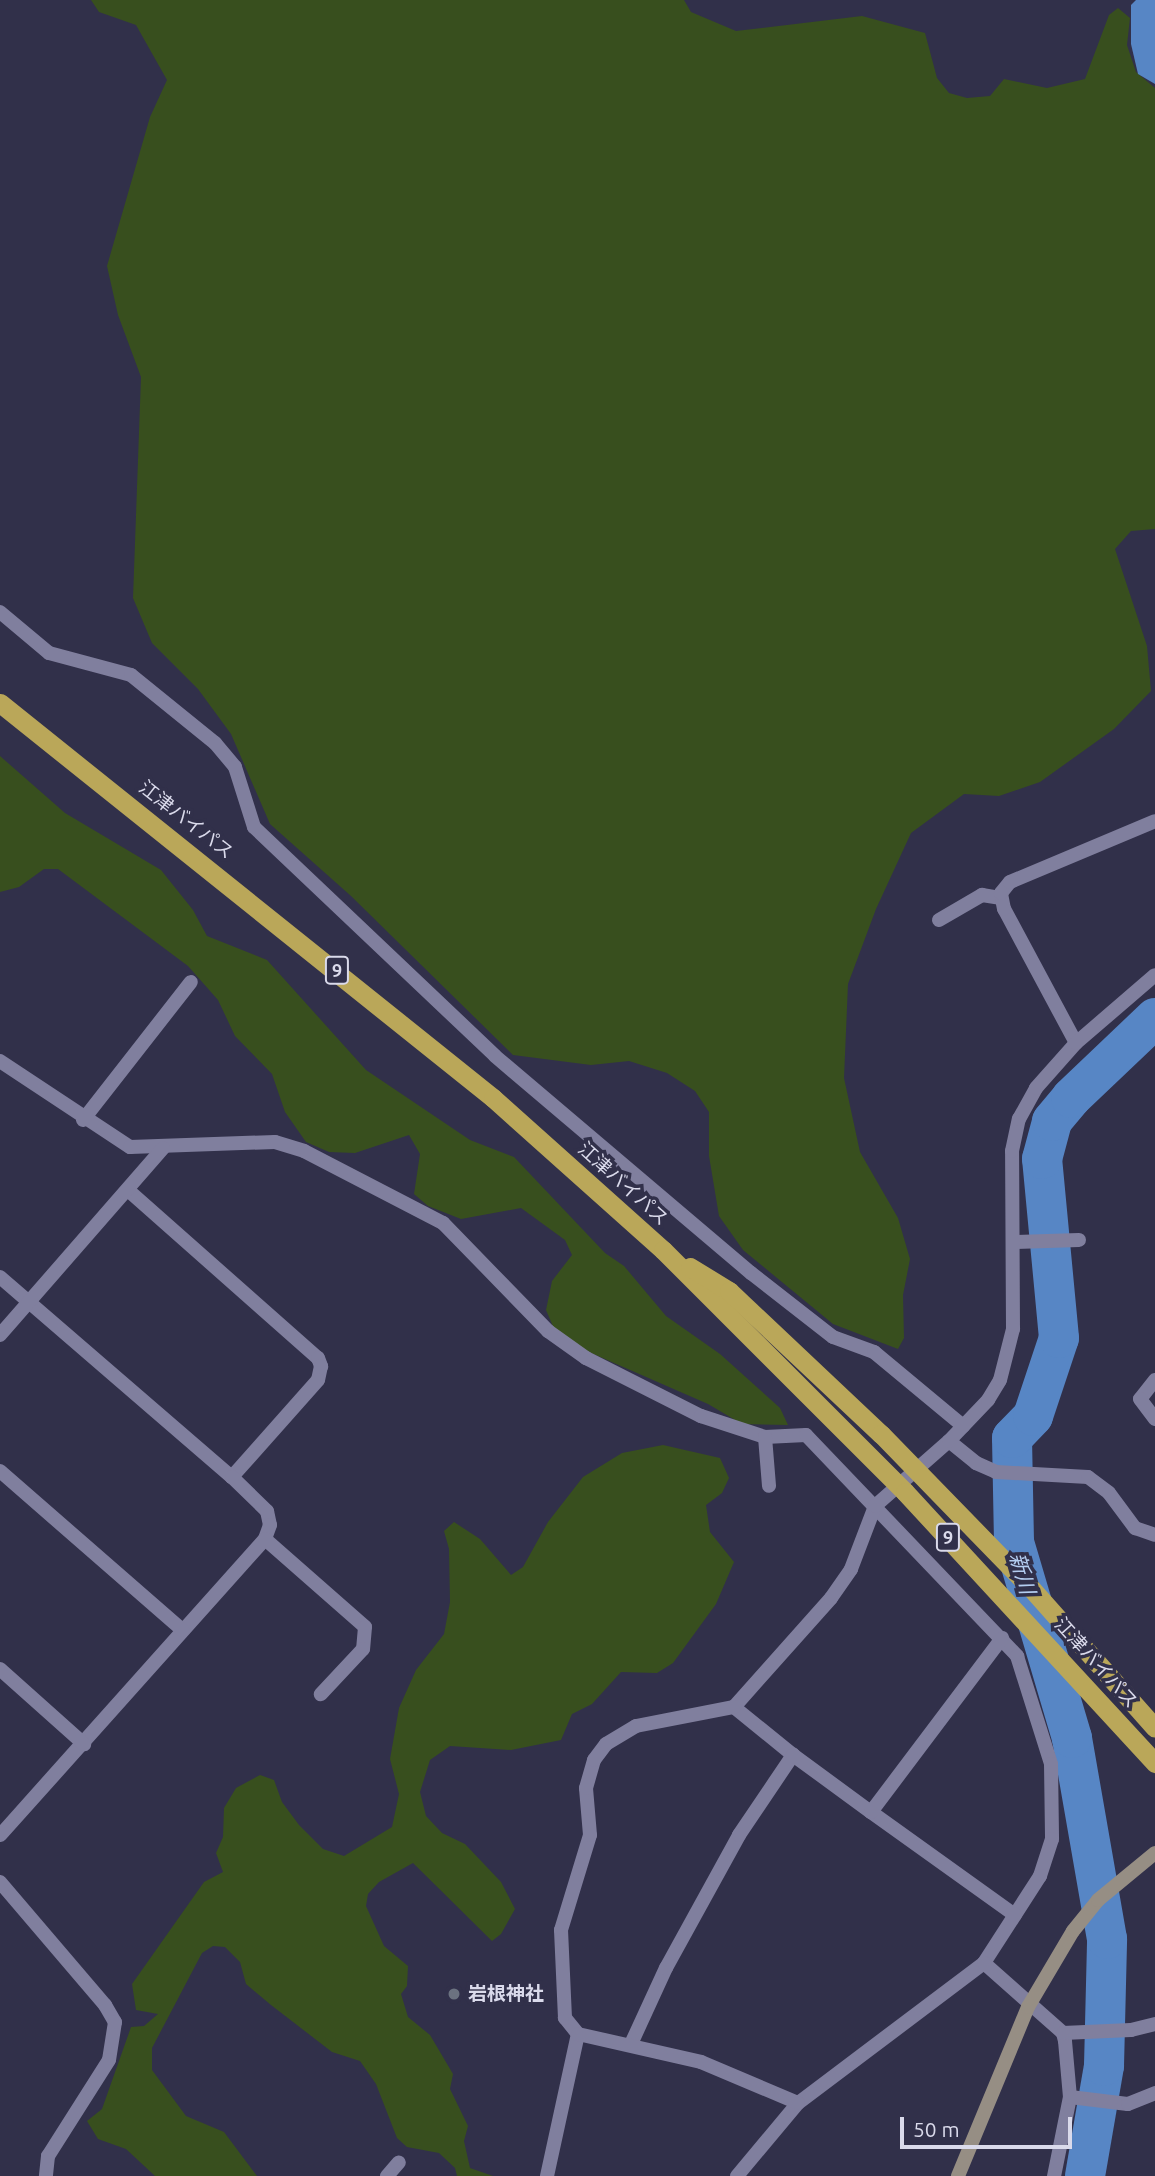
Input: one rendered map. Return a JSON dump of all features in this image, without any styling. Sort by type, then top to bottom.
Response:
[{"type":"highway","name":"江津バイパス","points":[[0,703],[471,1080],[663,1250],[905,1492],[1100,1700],[1155,1763]]},
{"type":"highway","points":[[663,1250],[729,1291],[945,1498],[1106,1670],[1155,1728]]},
{"type":"main road","points":[[958,2176],[1028,2007],[1073,1931],[1122,1880],[1155,1853]]},
{"type":"street","points":[[0,612],[49,653],[131,675],[215,743],[235,767],[254,827],[495,1056],[751,1273],[833,1336],[874,1352],[963,1426]]},
{"type":"street","points":[[1000,898],[1010,882],[1155,821]]},
{"type":"street","points":[[939,920],[982,895],[1000,898]]},
{"type":"street","points":[[1000,898],[1076,1043]]},
{"type":"street","points":[[798,2103],[701,2062],[578,2034],[565,2018],[561,1930],[590,1835],[586,1788],[594,1760],[606,1744],[636,1726],[734,1707],[831,1598],[851,1569],[875,1506],[949,1441],[988,1400],[1007,1357],[1015,1298],[1012,1152],[1019,1119],[1036,1088],[1076,1043],[1155,975]]},
{"type":"street","points":[[83,1120],[191,982]]},
{"type":"street","points":[[0,1061],[83,1120],[130,1147],[163,1148],[275,1142],[304,1151],[443,1223],[548,1331],[586,1358],[701,1416],[765,1437],[806,1435],[1017,1656],[1051,1764],[1052,1839],[1044,1864],[984,1963],[798,2103],[737,2176]]},
{"type":"street","points":[[0,1335],[129,1191],[163,1148]]},
{"type":"street","points":[[129,1191],[318,1358],[321,1366],[318,1380],[232,1477]]},
{"type":"street","points":[[1014,1242],[1072,1240]]},
{"type":"street","points":[[0,1277],[232,1477],[267,1511],[270,1525],[265,1539],[0,1835]]},
{"type":"street","points":[[1155,1380],[1140,1399],[1155,1419]]},
{"type":"street","points":[[765,1437],[769,1486]]},
{"type":"street","points":[[949,1441],[976,1463],[996,1472],[1088,1477],[1109,1493],[1135,1528],[1155,1535]]},
{"type":"street","points":[[0,1471],[182,1630]]},
{"type":"street","points":[[265,1539],[365,1627],[363,1649],[321,1694]]},
{"type":"street","points":[[870,1812],[1002,1638]]},
{"type":"street","points":[[0,1669],[84,1744]]},
{"type":"street","points":[[734,1707],[870,1812],[1015,1915]]},
{"type":"street","points":[[631,2044],[666,1968],[739,1835],[793,1755]]},
{"type":"street","points":[[0,1882],[115,2022],[109,2060],[48,2156],[46,2176]]},
{"type":"street","points":[[984,1963],[1028,2007],[1063,2033],[1115,2031],[1155,2024]]},
{"type":"street","points":[[1054,2176],[1074,2098],[1063,2033]]},
{"type":"street","points":[[547,2176],[578,2034]]},
{"type":"street","points":[[1074,2098],[1115,2104],[1136,2103],[1155,2093]]},
{"type":"street","points":[[387,2176],[399,2162]]},
{"type":"green space","points":[[91,0],[684,0],[691,12],[736,31],[862,16],[925,33],[937,78],[949,93],[967,98],[990,96],[1004,79],[1047,88],[1085,79],[1109,15],[1118,8],[1130,18],[1127,45],[1136,72],[1155,88],[1155,529],[1131,531],[1115,549],[1147,646],[1151,691],[1114,729],[1040,782],[999,796],[964,794],[911,833],[876,909],[848,984],[844,1078],[860,1152],[898,1218],[910,1259],[903,1295],[904,1338],[898,1349],[833,1324],[743,1250],[719,1216],[709,1156],[709,1112],[695,1091],[667,1073],[629,1061],[591,1065],[513,1055],[351,896],[270,824],[231,734],[198,689],[152,643],[133,598],[141,377],[118,315],[107,266],[150,117],[167,80],[136,25],[99,12]]},
{"type":"green space","points":[[0,756],[65,813],[161,870],[193,910],[207,936],[267,960],[366,1070],[470,1140],[514,1157],[605,1253],[624,1266],[666,1316],[720,1354],[780,1408],[788,1425],[742,1424],[708,1404],[582,1349],[555,1331],[546,1310],[552,1281],[572,1255],[565,1240],[521,1208],[461,1219],[428,1206],[414,1194],[420,1154],[409,1135],[355,1153],[329,1152],[306,1142],[285,1112],[272,1074],[235,1036],[218,1000],[188,966],[58,869],[44,869],[19,887],[0,892]]},
{"type":"green space","points":[[663,1445],[720,1458],[729,1478],[722,1493],[706,1505],[710,1532],[734,1562],[716,1604],[673,1663],[657,1673],[621,1672],[592,1704],[572,1714],[561,1740],[511,1750],[450,1746],[430,1760],[420,1792],[426,1816],[442,1833],[465,1844],[501,1882],[515,1909],[501,1934],[492,1941],[413,1863],[379,1882],[368,1894],[366,1906],[384,1946],[408,1966],[407,1986],[401,1994],[408,2017],[430,2035],[453,2074],[450,2089],[468,2126],[464,2141],[470,2168],[493,2176],[457,2176],[455,2168],[439,2153],[407,2147],[397,2138],[376,2084],[360,2061],[332,2052],[246,1984],[240,1962],[225,1947],[213,1946],[202,1953],[152,2048],[152,2070],[186,2116],[224,2132],[257,2176],[155,2176],[126,2149],[98,2139],[87,2121],[102,2109],[131,2027],[144,2026],[158,2014],[136,2010],[132,1984],[204,1882],[223,1872],[216,1853],[223,1837],[224,1808],[236,1788],[260,1775],[274,1780],[282,1802],[299,1825],[323,1849],[344,1856],[392,1827],[399,1794],[390,1759],[399,1708],[416,1670],[444,1634],[450,1602],[449,1549],[444,1531],[454,1522],[480,1539],[511,1575],[523,1567],[548,1522],[583,1477],[622,1453]]},
{"type":"water","points":[[1136,0],[1155,0],[1155,84],[1138,74],[1131,44],[1131,5]]},
{"type":"waterway","name":"新川","points":[[1085,2176],[1104,2066],[1107,1939],[1072,1738],[1014,1542],[1012,1438],[1033,1416],[1059,1338],[1042,1159],[1052,1121],[1071,1098],[1155,1018]]},
{"type":"place","name":"岩根神社","points":[[454,1994]]}]
